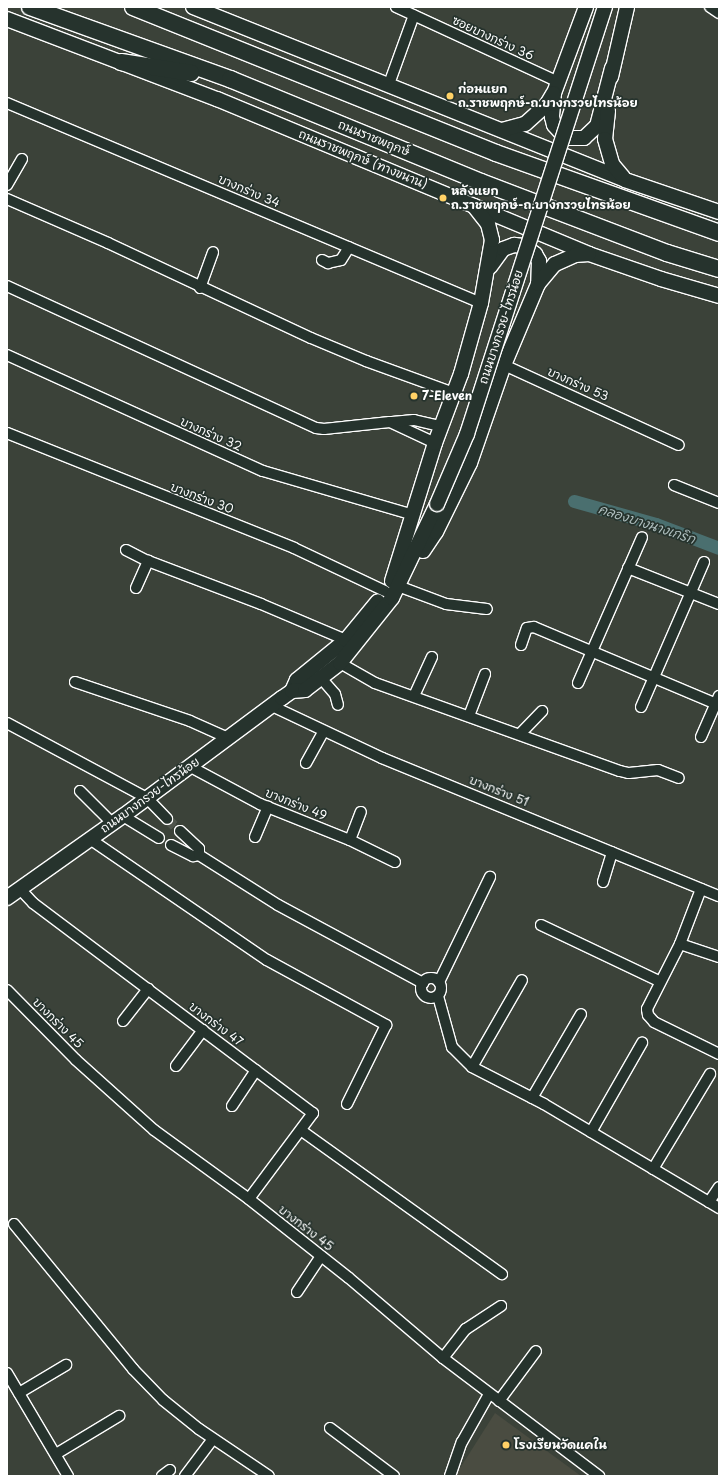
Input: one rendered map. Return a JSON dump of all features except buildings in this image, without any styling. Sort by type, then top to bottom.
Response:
[{"type":"main road","name":"ถนนราชพฤกษ์","points":[[30,7],[230,79],[481,182],[667,253],[719,269]]},
{"type":"main road","points":[[133,7],[496,153],[719,233]]},
{"type":"main road","points":[[193,7],[389,84],[625,180],[719,212]]},
{"type":"main road","points":[[502,130],[525,124],[547,104],[556,88],[586,7]]},
{"type":"main road","name":"ถนนบางกรวย-ไทรน้อย","points":[[292,691],[304,690],[340,662],[384,608],[391,586],[434,503],[461,432],[598,7]]},
{"type":"main road","name":"ถนนบางกรวย-ไทรน้อย","points":[[7,898],[117,820],[292,691],[297,680],[346,640],[391,586],[404,573],[466,434],[605,7]]},
{"type":"main road","points":[[556,88],[552,117],[554,125],[569,138],[584,138],[592,133],[600,118],[627,7]]},
{"type":"main road","name":"ถนนราชพฤกษ์ (ทางขนาน)","points":[[7,20],[121,62],[471,203],[589,254],[661,279],[719,296]]},
{"type":"main road","points":[[121,62],[230,79]]},
{"type":"main road","points":[[612,68],[605,139],[612,164],[625,180]]},
{"type":"main road","points":[[391,586],[412,515],[441,426],[454,393],[482,303],[492,240],[488,224],[471,203]]},
{"type":"main road","points":[[487,277],[494,260],[503,248],[514,245],[524,246],[535,254],[539,261],[538,284]]},
{"type":"main road","points":[[404,573],[415,562],[436,532],[470,463],[504,365],[538,284],[555,264],[575,255],[589,254]]},
{"type":"street","name":"ซอยบางกร่าง 36","points":[[396,7],[412,12],[556,88]]},
{"type":"street","points":[[710,7],[719,13]]},
{"type":"street","points":[[389,84],[412,12]]},
{"type":"street","name":"บางกร่าง 34","points":[[7,103],[482,303]]},
{"type":"street","points":[[7,185],[22,160]]},
{"type":"street","points":[[7,199],[108,243],[200,288],[366,361],[454,393]]},
{"type":"street","points":[[322,260],[328,262],[341,260],[349,247]]},
{"type":"street","points":[[200,288],[213,252]]},
{"type":"street","points":[[7,286],[316,428],[324,430],[414,420],[441,426]]},
{"type":"street","name":"บางกร่าง 32","points":[[7,355],[263,471],[412,515]]},
{"type":"street","name":"บางกร่าง 53","points":[[504,365],[679,445]]},
{"type":"street","points":[[390,422],[435,444]]},
{"type":"street","name":"บางกร่าง 30","points":[[7,433],[391,586],[446,604],[487,609]]},
{"type":"street","points":[[674,485],[719,502]]},
{"type":"street","points":[[578,683],[642,537]]},
{"type":"street","points":[[126,550],[148,561],[261,604],[346,640]]},
{"type":"street","points":[[136,588],[148,561]]},
{"type":"street","points":[[641,707],[704,562]]},
{"type":"street","points":[[628,568],[719,604]]},
{"type":"street","points":[[521,645],[528,628],[534,627],[718,702],[701,737]]},
{"type":"street","points":[[414,696],[432,657]]},
{"type":"street","points":[[340,662],[364,678],[620,771],[629,773],[658,770],[679,778]]},
{"type":"street","points":[[469,716],[485,674]]},
{"type":"street","points":[[321,678],[335,694],[338,705]]},
{"type":"street","points":[[75,682],[190,721],[228,738]]},
{"type":"street","name":"บางกร่าง 51","points":[[272,706],[323,732],[719,896]]},
{"type":"street","points":[[520,734],[542,711]]},
{"type":"street","points":[[7,723],[147,798],[167,819]]},
{"type":"street","points":[[306,763],[323,732]]},
{"type":"street","name":"บางกร่าง 49","points":[[189,766],[268,807],[350,840],[395,862]]},
{"type":"street","points":[[80,791],[117,820],[159,838]]},
{"type":"street","points":[[255,837],[268,807]]},
{"type":"street","points":[[350,840],[361,812]]},
{"type":"street","points":[[180,831],[199,849],[199,855]]},
{"type":"street","points":[[90,839],[267,960],[386,1025],[347,1104]]},
{"type":"street","points":[[171,845],[194,856],[199,855],[278,904],[423,983]]},
{"type":"street","points":[[603,882],[612,852]]},
{"type":"street","points":[[490,877],[440,982],[442,987],[438,996],[452,1047],[472,1067],[532,1098],[719,1208]]},
{"type":"street","name":"บางกร่าง 47","points":[[20,889],[33,903],[313,1113],[302,1131],[249,1199]]},
{"type":"street","points":[[700,889],[680,944],[659,981],[647,1009],[648,1015],[654,1022],[719,1054]]},
{"type":"street","points":[[541,925],[659,981]]},
{"type":"street","points":[[680,944],[719,957]]},
{"type":"street","points":[[423,983],[431,978],[440,982]]},
{"type":"street","points":[[472,1067],[522,980]]},
{"type":"street","points":[[423,983],[422,992],[425,996],[434,998],[438,996]]},
{"type":"street","points":[[123,1021],[148,989]]},
{"type":"street","name":"บางกร่าง 45","points":[[7,990],[76,1060],[154,1130],[249,1199],[321,1256],[443,1358],[598,1476]]},
{"type":"street","points":[[532,1098],[581,1014]]},
{"type":"street","points":[[176,1066],[203,1030]]},
{"type":"street","points":[[591,1132],[642,1043]]},
{"type":"street","points":[[232,1106],[256,1070]]},
{"type":"street","points":[[653,1169],[710,1074]]},
{"type":"street","points":[[302,1131],[502,1274]]},
{"type":"street","points":[[709,1202],[719,1187]]},
{"type":"street","points":[[14,1224],[133,1369],[163,1400],[213,1439],[269,1476]]},
{"type":"street","points":[[297,1292],[321,1256]]},
{"type":"street","points":[[443,1358],[466,1329],[501,1306]]},
{"type":"street","points":[[499,1401],[536,1351]]},
{"type":"street","points":[[19,1393],[66,1365]]},
{"type":"street","points":[[7,1373],[68,1476]]},
{"type":"street","points":[[450,1476],[462,1442],[489,1394]]},
{"type":"street","points":[[56,1454],[119,1416]]},
{"type":"street","points":[[330,1428],[394,1476]]},
{"type":"street","points":[[186,1476],[213,1439]]},
{"type":"shaded area","name":"โรงเรียนวัดแคใน","points":[[495,1413],[581,1476],[455,1476]]},
{"type":"waterway","name":"คลองบางนางเกริก","points":[[574,501],[656,524],[719,548]]},
{"type":"tunnel","points":[[167,819],[180,831]]},
{"type":"place","name":"ก่อนแยก ถ.ราชพฤกษ์-ถ.บางกรวยไทรน้อย","points":[[450,96]]},
{"type":"place","name":"หลังแยก ถ.ราชพฤกษ์-ถ.บางกรวยไทรน้อย","points":[[443,198]]},
{"type":"place","name":"7-Eleven","points":[[414,396]]},
{"type":"place","name":"โรงเรียนวัดแคใน","points":[[506,1445]]}]
